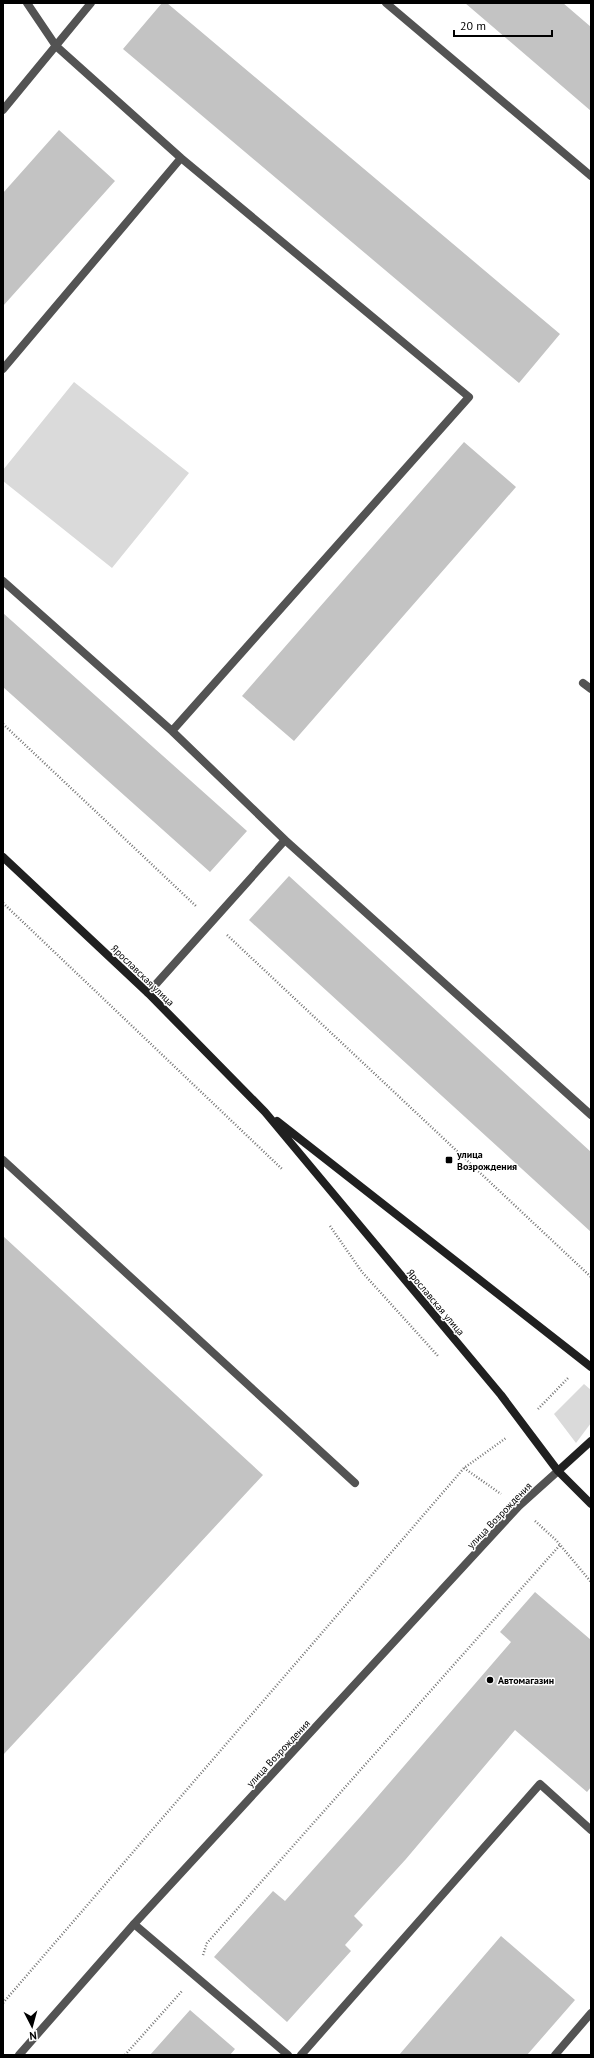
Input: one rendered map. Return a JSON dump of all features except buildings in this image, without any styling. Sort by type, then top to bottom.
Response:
[{"type":"street","points":[[27,3],[56,46],[181,158],[469,397],[172,731]]},
{"type":"street","points":[[3,109],[91,3]]},
{"type":"street","points":[[386,3],[591,176]]},
{"type":"street","points":[[3,369],[181,158]]},
{"type":"street","points":[[3,581],[172,731],[285,840],[591,1115]]},
{"type":"street","points":[[583,683],[591,689]]},
{"type":"street","points":[[148,993],[285,840]]},
{"type":"street","name":"Ярославская улица","points":[[3,857],[148,993],[265,1112],[501,1395],[558,1471],[591,1504]]},
{"type":"street","name":"Ярославская улица","points":[[265,1112],[591,1367]]},
{"type":"street","points":[[3,1160],[355,1483]]},
{"type":"street","points":[[558,1471],[591,1441]]},
{"type":"street","name":"улица Возрождения","points":[[20,2055],[134,1924],[519,1506],[558,1471]]},
{"type":"street","points":[[300,2055],[540,1784],[591,1830]]},
{"type":"street","points":[[134,1924],[288,2055]]},
{"type":"street","points":[[558,2054],[591,2013]]},
{"type":"path","points":[[3,724],[591,1277]]},
{"type":"path","points":[[3,903],[287,1174]]},
{"type":"path","points":[[326,1221],[362,1272],[442,1360]]},
{"type":"path","points":[[588,1274],[591,1271]]},
{"type":"path","points":[[503,1431],[508,1437]]},
{"type":"path","points":[[3,2002],[464,1468]]},
{"type":"path","points":[[125,2055],[195,1976],[207,1943],[560,1545]]},
{"type":"shaded area","points":[[74,382],[189,473],[112,568],[3,481],[3,470]]},
{"type":"shaded area","points":[[584,1384],[591,1390],[591,1423],[576,1443],[554,1414]]},
{"type":"place","name":"улица Возрождения","points":[[449,1160]]},
{"type":"place","name":"Автомагазин","points":[[490,1680]]}]
